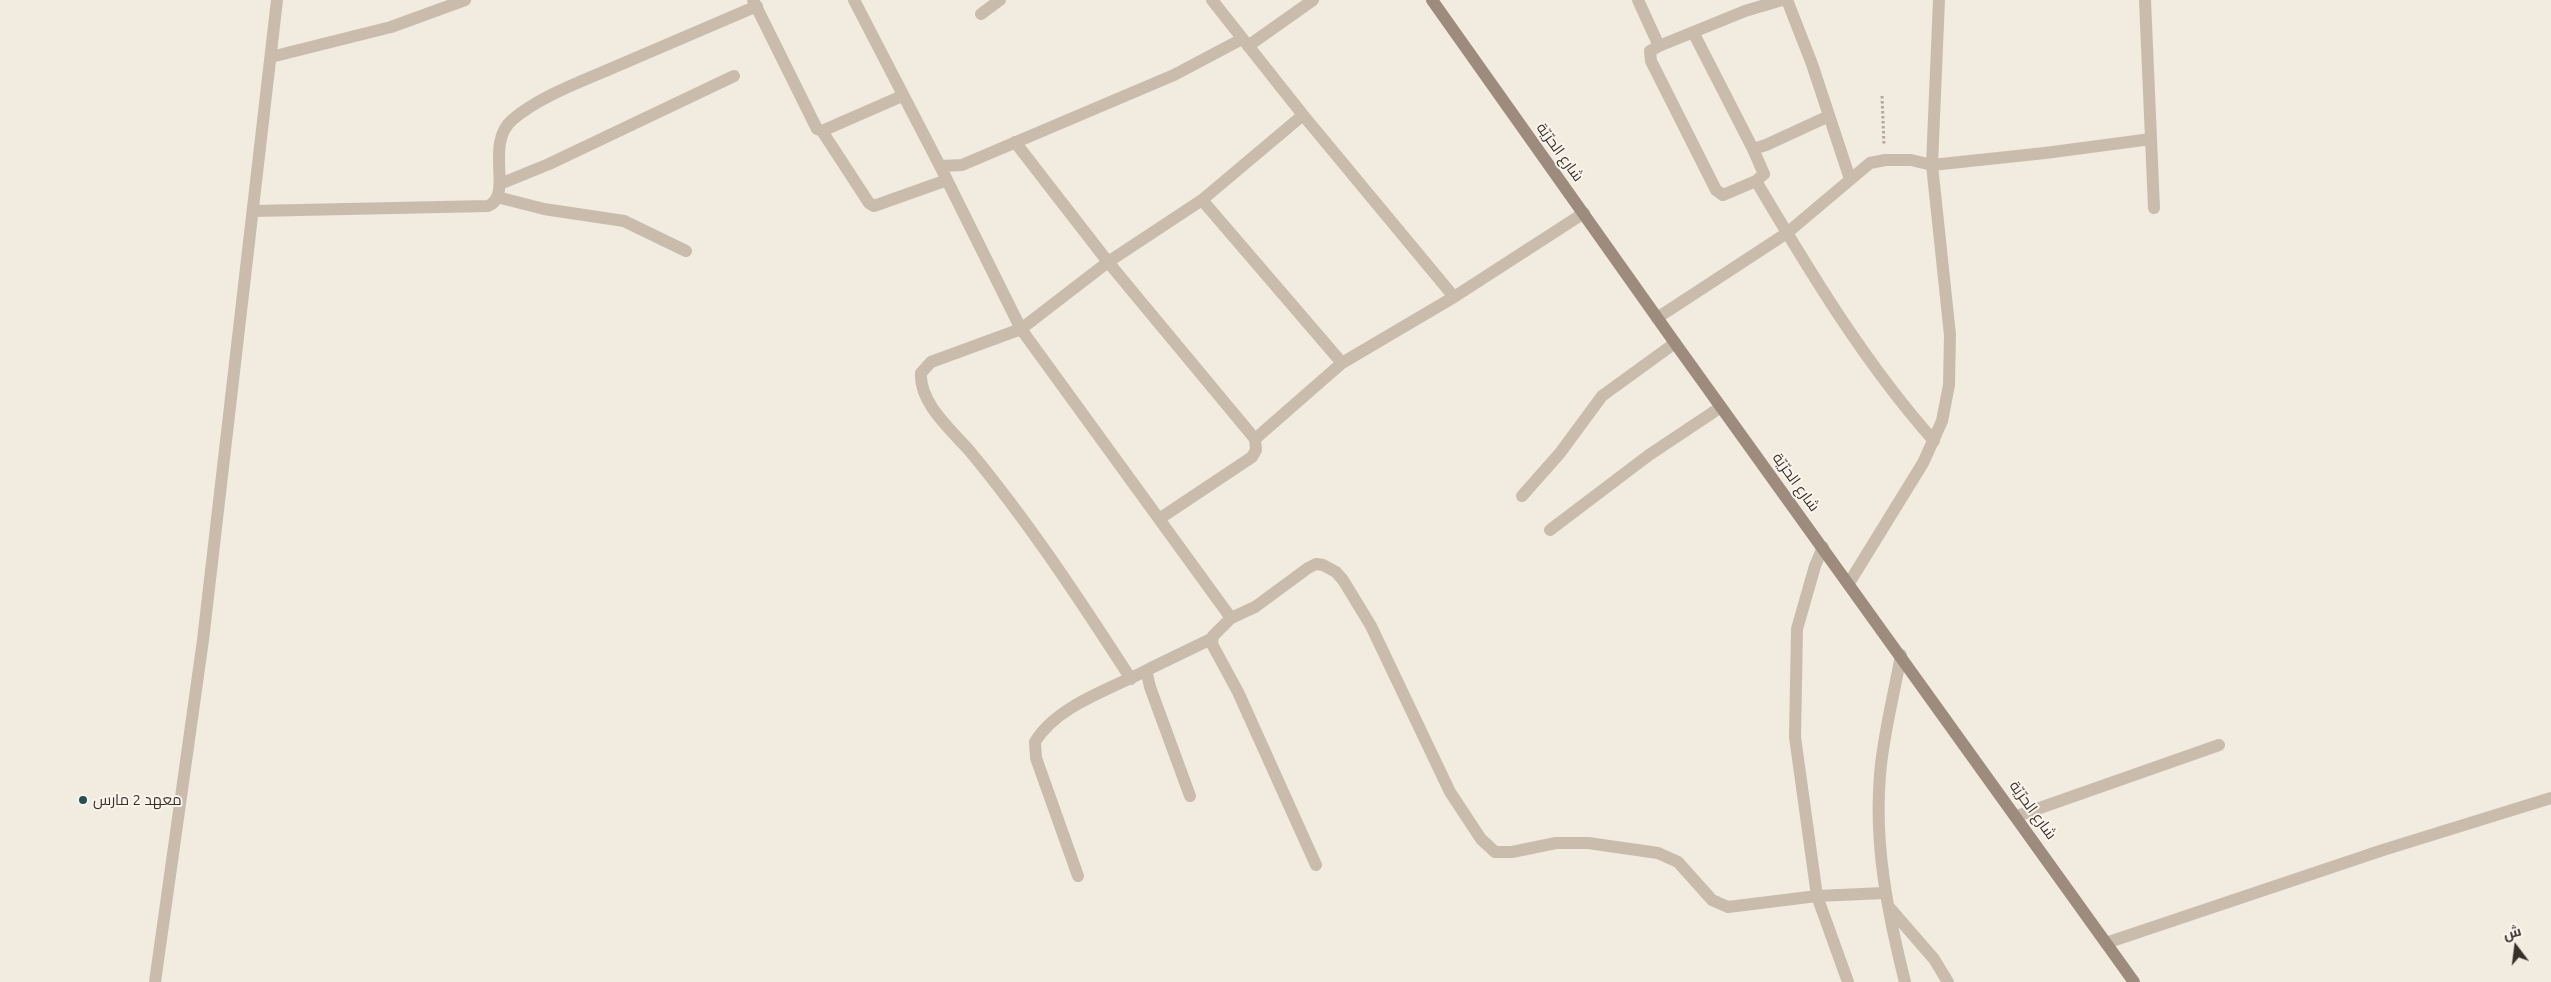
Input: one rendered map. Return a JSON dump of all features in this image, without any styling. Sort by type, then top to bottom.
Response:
[{"type":"main road","name":"شارع الحرّيّة","points":[[1432,0],[1675,343],[2017,816],[2134,982]]},
{"type":"street","points":[[155,982],[204,640],[277,0]]},
{"type":"street","points":[[271,57],[391,27],[466,0]]},
{"type":"street","points":[[854,0],[902,96],[940,166],[1021,329],[1231,618]]},
{"type":"street","points":[[981,14],[1000,0]]},
{"type":"street","points":[[1212,0],[1303,115],[1454,297]]},
{"type":"street","points":[[940,166],[962,164],[1174,75],[1245,42],[1313,0]]},
{"type":"street","points":[[1638,0],[1659,46]]},
{"type":"street","points":[[1693,32],[1764,174],[1756,181],[1729,194],[1724,195],[1716,190],[1651,61],[1650,51],[1659,46],[1693,32],[1745,11],[1782,0]]},
{"type":"street","points":[[1787,0],[1850,179]]},
{"type":"street","points":[[1849,583],[1906,494],[1934,441],[1946,406],[1950,368],[1950,336],[1932,164],[1939,0]]},
{"type":"street","points":[[2145,0],[2154,208]]},
{"type":"street","points":[[253,212],[482,208],[492,204],[498,190],[500,137],[513,120],[570,87],[755,3],[815,127],[822,131],[869,203],[874,206],[947,180]]},
{"type":"street","points":[[498,190],[734,76]]},
{"type":"street","points":[[822,131],[902,96]]},
{"type":"street","points":[[1131,679],[1034,534],[988,473],[934,410],[925,394],[921,378],[926,366],[1021,329],[1108,262],[1202,200],[1303,115]]},
{"type":"street","points":[[1753,149],[1775,142],[1829,116]]},
{"type":"street","points":[[1658,318],[1787,233],[1863,167],[1885,160],[1911,160],[1932,164],[2045,153],[2151,139]]},
{"type":"street","points":[[1015,142],[1108,262],[1255,439],[1256,450],[1252,457],[1159,519]]},
{"type":"street","points":[[1756,181],[1855,341],[1888,387],[1934,441]]},
{"type":"street","points":[[498,190],[544,209],[624,221],[686,251]]},
{"type":"street","points":[[1202,200],[1342,363]]},
{"type":"street","points":[[1255,439],[1342,363],[1454,297],[1584,214]]},
{"type":"street","points":[[1522,496],[1560,453],[1602,396],[1675,343]]},
{"type":"street","points":[[1550,530],[1649,455],[1721,407]]},
{"type":"street","points":[[1823,547],[1814,566],[1797,629],[1795,675],[1796,761],[1817,896],[1848,982]]},
{"type":"street","points":[[1078,876],[1036,758],[1035,742],[1041,731],[1057,717],[1211,639],[1231,618],[1255,607],[1316,564],[1323,565],[1336,572],[1372,626],[1450,792],[1481,839],[1495,852],[1512,852],[1556,843],[1588,843],[1658,852],[1678,862],[1708,896],[1717,903],[1728,907],[1817,896],[1885,898],[1934,959],[1948,982]]},
{"type":"street","points":[[1211,639],[1316,865]]},
{"type":"street","points":[[1901,655],[1880,776],[1879,814],[1885,898],[1905,982]]},
{"type":"street","points":[[1150,670],[1148,674],[1150,687],[1190,796]]},
{"type":"street","points":[[2017,816],[2219,745]]},
{"type":"street","points":[[2106,943],[2383,850],[2551,798]]},
{"type":"path","points":[[1882,96],[1885,160]]},
{"type":"place","name":"معهد 2 مارس","points":[[83,800]]}]
